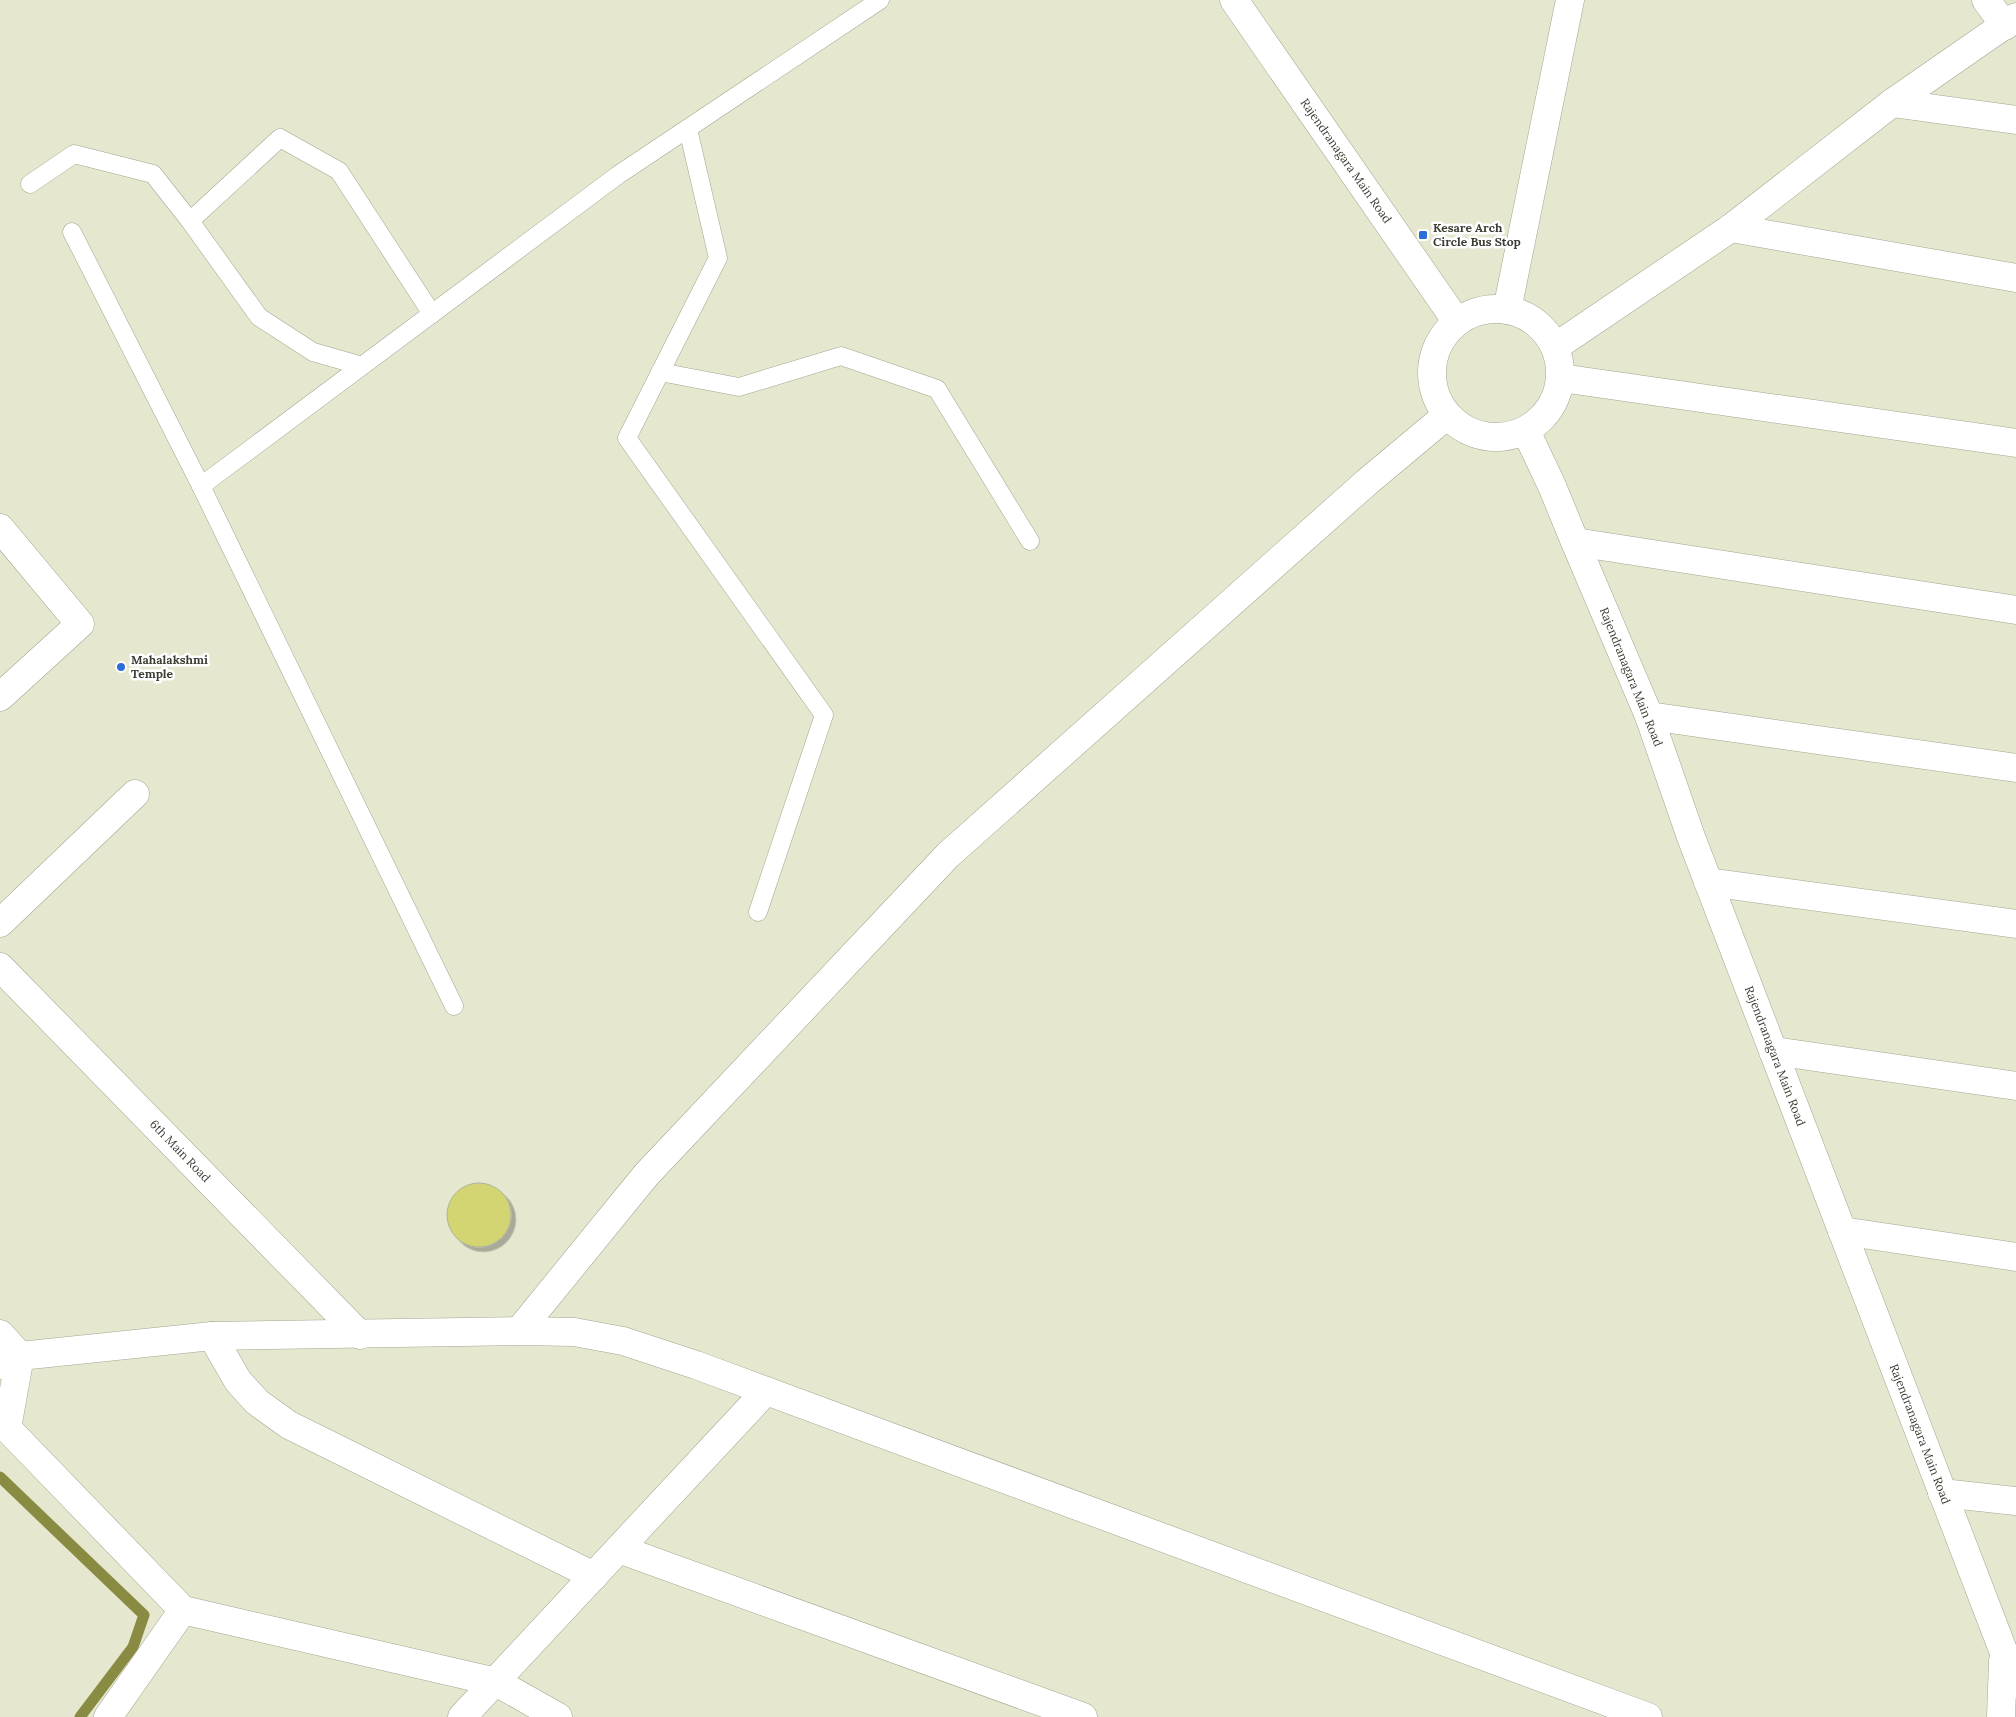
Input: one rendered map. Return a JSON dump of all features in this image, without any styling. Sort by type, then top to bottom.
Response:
[{"type":"street","name":"Rajendranagara Main Road","points":[[1234,0],[1457,322]]},
{"type":"street","points":[[1508,310],[1570,0]]},
{"type":"street","points":[[1555,347],[1731,228],[1892,103],[2010,21],[1986,0]]},
{"type":"street","points":[[1892,103],[2016,120]]},
{"type":"street","points":[[1731,228],[2016,278]]},
{"type":"street","points":[[1497,308],[1517,312],[1536,322],[1550,337],[1559,356],[1561,378],[1556,400],[1544,418],[1526,431],[1506,438],[1484,437],[1463,430],[1446,416],[1436,397],[1431,377],[1434,356],[1442,337],[1457,322],[1476,312],[1497,308]]},
{"type":"street","points":[[1561,378],[2016,444]]},
{"type":"street","points":[[519,1331],[646,1175],[948,855],[1367,482],[1446,416]]},
{"type":"street","name":"Rajendranagara Main Road","points":[[1526,431],[1552,486],[1649,716],[1708,882],[2016,1684]]},
{"type":"street","points":[[0,528],[80,624],[0,698]]},
{"type":"street","points":[[1574,542],[2016,610]]},
{"type":"street","points":[[1649,716],[2016,768]]},
{"type":"street","points":[[0,923],[135,794]]},
{"type":"street","points":[[1708,882],[2016,924]]},
{"type":"street","name":"6th Main Road","points":[[0,967],[360,1335]]},
{"type":"street","points":[[1773,1051],[2016,1086]]},
{"type":"street","points":[[1842,1231],[2016,1258]]},
{"type":"street","points":[[10,1360],[212,1336],[519,1331],[574,1332],[624,1342],[696,1365],[766,1391],[1618,1712],[1648,1717]]},
{"type":"street","points":[[0,1334],[10,1360],[7,1428],[183,1610],[496,1682],[558,1717]]},
{"type":"street","points":[[212,1336],[238,1382],[257,1402],[289,1425],[594,1576]]},
{"type":"street","points":[[462,1717],[620,1550],[766,1391]]},
{"type":"street","points":[[1942,1492],[2016,1501]]},
{"type":"street","points":[[620,1550],[1083,1717]]},
{"type":"street","points":[[108,1717],[183,1610]]},
{"type":"street","points":[[2001,1717],[2003,1650]]},
{"type":"lane","points":[[201,486],[618,175],[880,0]]},
{"type":"lane","points":[[688,129],[718,258],[627,438],[824,715],[758,912]]},
{"type":"lane","points":[[190,222],[280,138],[339,171],[432,314]]},
{"type":"lane","points":[[30,184],[74,154],[153,174],[259,317],[313,352],[362,366]]},
{"type":"lane","points":[[72,232],[201,486],[454,1006]]},
{"type":"lane","points":[[660,372],[739,387],[841,356],[937,389],[1030,541]]},
{"type":"building","points":[[473,1183],[485,1183],[502,1192],[509,1203],[511,1215],[509,1227],[502,1238],[485,1247],[473,1247],[461,1242],[452,1233],[447,1221],[447,1209],[452,1197],[461,1188]]},
{"type":"waterway","points":[[0,1477],[144,1615],[133,1647],[80,1717]]},
{"type":"place","name":"Kesare Arch Circle Bus Stop","points":[[1423,235]]},
{"type":"place","name":"Mahalakshmi Temple","points":[[121,667]]}]
